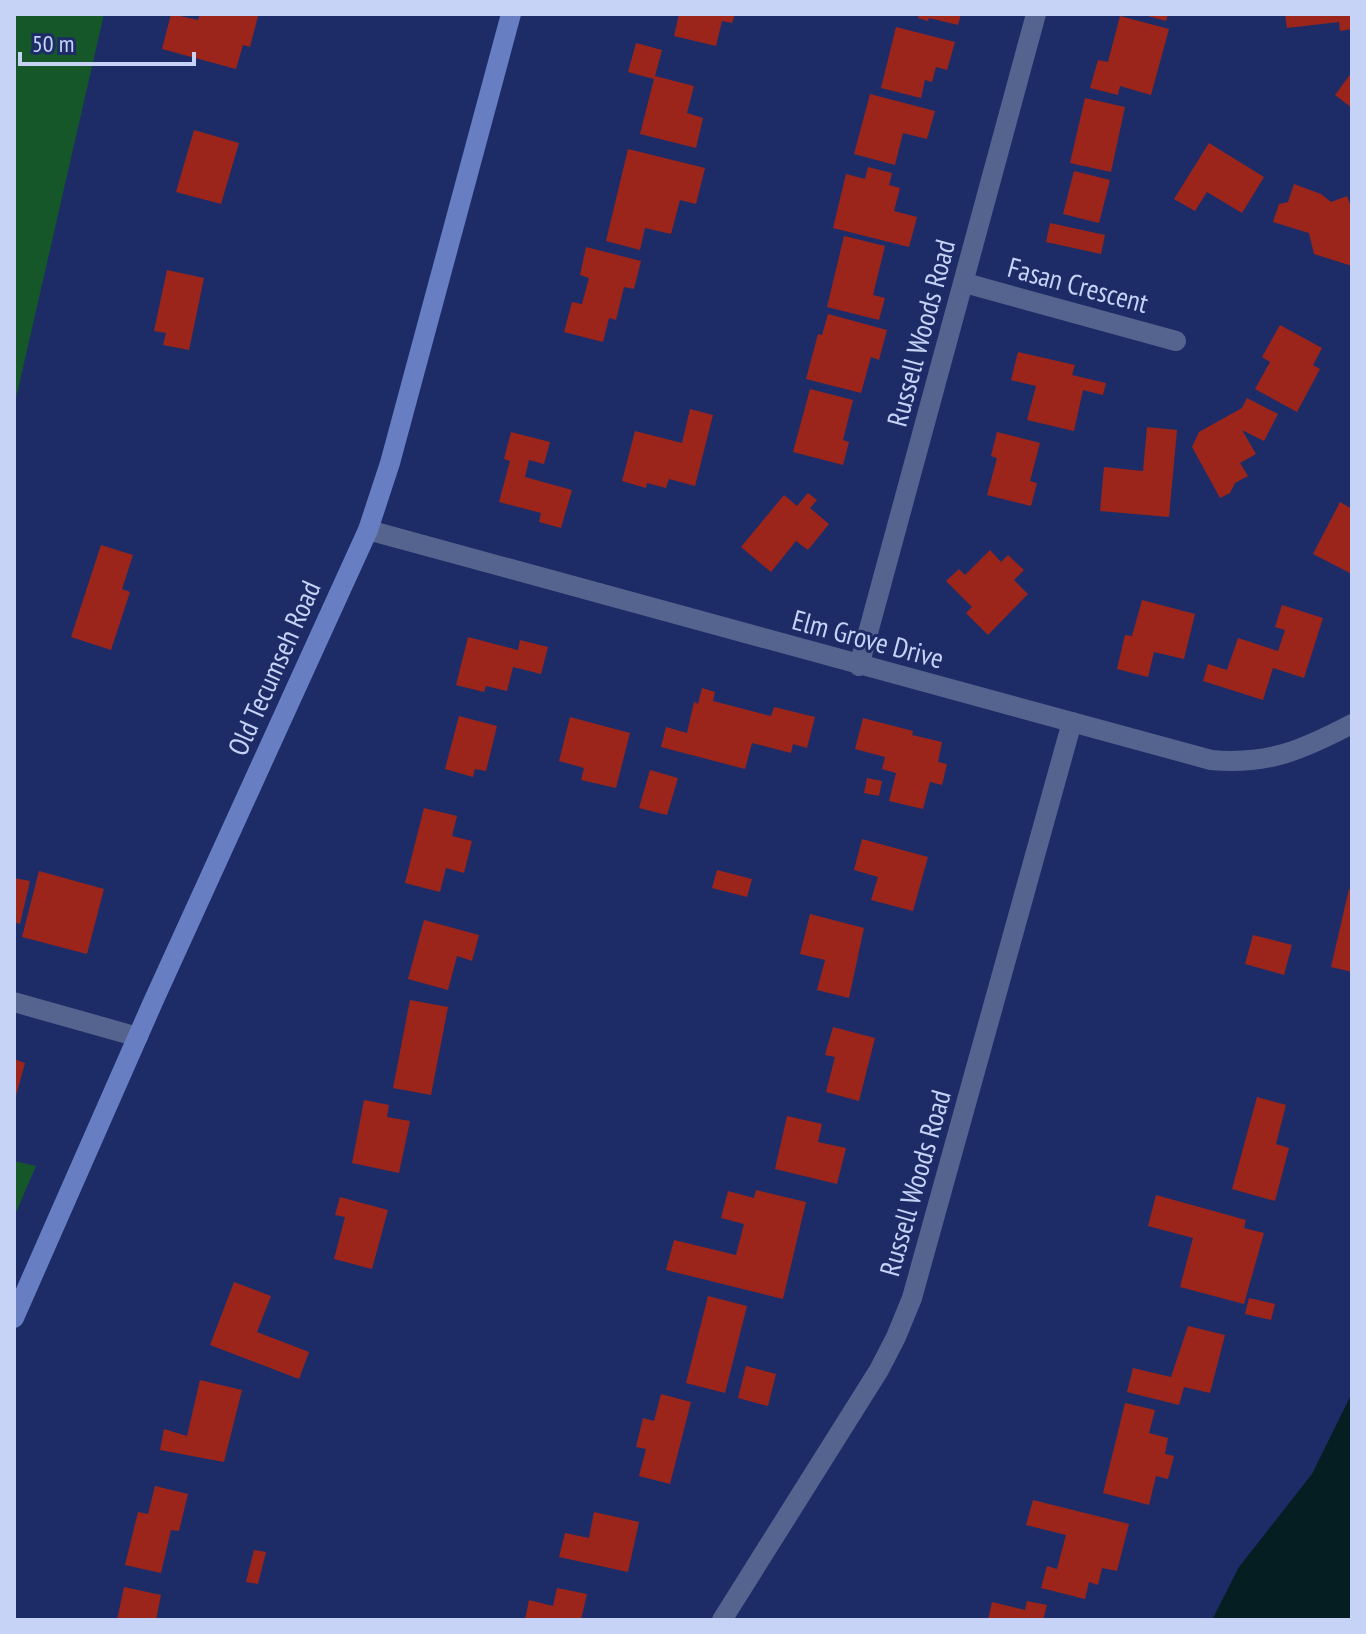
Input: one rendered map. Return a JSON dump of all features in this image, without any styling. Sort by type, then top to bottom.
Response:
[{"type":"main road","name":"Old Tecumseh Road","points":[[14,1318],[368,530],[390,463],[511,14]]},
{"type":"street","name":"Russell Woods Road","points":[[859,666],[1036,14]]},
{"type":"street","name":"Fasan Crescent","points":[[965,283],[1176,341]]},
{"type":"street","name":"Elm Grove Drive","points":[[368,530],[1211,760],[1241,763],[1271,759],[1312,745],[1352,724]]},
{"type":"street","name":"Russell Woods Road","points":[[722,1620],[879,1370],[912,1298],[1072,722]]},
{"type":"street","points":[[14,1002],[138,1037]]},
{"type":"green space","points":[[14,14],[104,14],[14,407]]},
{"type":"green space","points":[[14,1161],[36,1166],[14,1217]]},
{"type":"shaded area","points":[[1352,1393],[1352,1620],[1212,1620],[1239,1567],[1312,1474]]},
{"type":"building","points":[[171,14],[198,20],[200,14],[258,16],[250,47],[243,45],[236,69],[162,49]]},
{"type":"building","points":[[679,14],[735,14],[732,23],[722,21],[716,46],[674,36]]},
{"type":"building","points":[[919,14],[961,14],[958,25],[929,18],[928,21],[918,18]]},
{"type":"building","points":[[1141,14],[1168,14],[1166,21]]},
{"type":"building","points":[[1285,14],[1352,14],[1352,29],[1340,31],[1339,22],[1287,28]]},
{"type":"building","points":[[1120,16],[1169,29],[1151,95],[1120,86],[1118,95],[1090,88],[1098,60],[1108,62]]},
{"type":"building","points":[[896,27],[955,42],[947,70],[936,67],[932,82],[925,80],[921,98],[881,88]]},
{"type":"building","points":[[636,43],[662,50],[655,76],[694,86],[687,113],[703,118],[696,148],[640,134],[654,79],[628,72]]},
{"type":"building","points":[[1352,72],[1352,108],[1335,95]]},
{"type":"building","points":[[870,94],[935,111],[927,139],[903,133],[895,165],[854,154]]},
{"type":"building","points":[[1085,98],[1125,107],[1111,172],[1070,163]]},
{"type":"building","points":[[194,130],[239,143],[221,204],[176,192]]},
{"type":"building","points":[[1209,143],[1264,177],[1242,213],[1207,192],[1195,211],[1174,199]]},
{"type":"building","points":[[628,149],[705,168],[696,204],[680,200],[671,234],[645,228],[640,250],[606,241]]},
{"type":"building","points":[[868,167],[892,173],[889,185],[900,188],[894,211],[917,217],[909,247],[833,228],[846,174],[865,179]]},
{"type":"building","points":[[1074,171],[1110,180],[1099,223],[1063,214]]},
{"type":"building","points":[[1294,184],[1321,194],[1331,202],[1347,196],[1352,210],[1352,266],[1314,254],[1309,233],[1273,222],[1279,204],[1288,202]]},
{"type":"building","points":[[1050,223],[1105,235],[1101,254],[1046,242]]},
{"type":"building","points":[[844,236],[885,246],[873,295],[885,298],[879,320],[827,307]]},
{"type":"building","points":[[586,247],[641,261],[634,289],[624,287],[616,320],[609,318],[603,342],[564,332],[572,302],[582,304],[589,278],[580,275]]},
{"type":"building","points":[[167,270],[204,278],[189,350],[163,345],[166,333],[154,331]]},
{"type":"building","points":[[828,314],[887,330],[879,360],[871,357],[861,393],[806,379],[818,334],[822,335]]},
{"type":"building","points":[[1280,325],[1322,348],[1313,365],[1320,369],[1297,412],[1255,389],[1270,362],[1262,357]]},
{"type":"building","points":[[1018,352],[1075,365],[1072,375],[1106,383],[1103,395],[1083,390],[1074,431],[1027,420],[1036,386],[1011,380]]},
{"type":"building","points":[[810,389],[853,400],[843,440],[849,442],[843,465],[793,452]]},
{"type":"building","points":[[1247,398],[1278,414],[1264,441],[1242,430],[1256,454],[1240,463],[1248,476],[1235,483],[1230,493],[1220,498],[1192,447],[1199,432],[1242,408]]},
{"type":"building","points":[[690,409],[713,415],[695,486],[669,479],[666,488],[647,483],[646,488],[622,481],[635,431],[682,443]]},
{"type":"building","points":[[1147,427],[1177,430],[1169,517],[1100,511],[1104,467],[1143,471]]},
{"type":"building","points":[[511,432],[550,442],[544,464],[529,460],[525,477],[572,490],[561,528],[539,522],[541,513],[499,502],[510,461],[504,459]]},
{"type":"building","points":[[997,432],[1040,443],[1030,481],[1037,483],[1031,506],[987,495],[997,458],[991,456]]},
{"type":"building","points":[[808,493],[817,500],[810,508],[829,524],[808,550],[796,541],[771,572],[741,547],[784,495],[797,506]]},
{"type":"building","points":[[1340,502],[1352,509],[1352,574],[1313,554]]},
{"type":"building","points":[[101,545],[133,555],[122,589],[130,592],[111,650],[71,637]]},
{"type":"building","points":[[990,550],[1001,562],[1008,555],[1024,570],[1014,580],[1028,594],[988,635],[966,613],[972,607],[946,581],[959,569],[965,575]]},
{"type":"building","points":[[1142,600],[1195,614],[1184,659],[1154,652],[1148,677],[1117,669],[1125,635],[1132,636]]},
{"type":"building","points":[[1282,605],[1323,618],[1304,678],[1273,668],[1263,700],[1203,681],[1208,664],[1227,670],[1238,638],[1278,651],[1285,630],[1275,627]]},
{"type":"building","points":[[468,637],[518,650],[520,640],[548,647],[541,674],[513,667],[507,691],[486,686],[484,692],[456,685]]},
{"type":"building","points":[[702,688],[715,692],[713,701],[771,716],[774,707],[815,717],[807,748],[793,744],[791,753],[752,743],[745,769],[661,747],[666,727],[687,733],[694,702],[698,704]]},
{"type":"building","points":[[459,716],[497,726],[486,771],[475,769],[473,777],[445,769]]},
{"type":"building","points":[[570,717],[630,733],[616,788],[581,780],[584,768],[559,761]]},
{"type":"building","points":[[863,718],[942,742],[938,762],[947,764],[942,785],[930,782],[923,809],[889,801],[896,773],[882,769],[885,757],[855,749]]},
{"type":"building","points":[[650,770],[678,778],[667,815],[639,808]]},
{"type":"building","points":[[867,778],[882,781],[879,796],[864,793]]},
{"type":"building","points":[[424,808],[457,816],[452,836],[472,841],[464,873],[446,868],[440,892],[405,883]]},
{"type":"building","points":[[862,839],[928,857],[913,911],[871,900],[878,877],[854,870]]},
{"type":"building","points":[[717,870],[752,879],[747,897],[712,888]]},
{"type":"building","points":[[39,871],[104,889],[87,954],[22,937]]},
{"type":"building","points":[[14,878],[30,881],[20,924],[14,922]]},
{"type":"building","points":[[1349,889],[1352,890],[1352,972],[1331,967]]},
{"type":"building","points":[[810,914],[864,928],[849,998],[817,990],[825,960],[800,954]]},
{"type":"building","points":[[424,920],[479,935],[472,961],[457,956],[448,990],[408,979]]},
{"type":"building","points":[[1253,935],[1292,945],[1284,975],[1245,964]]},
{"type":"building","points":[[410,1000],[448,1007],[431,1095],[393,1088]]},
{"type":"building","points":[[833,1027],[875,1038],[859,1101],[826,1092],[835,1057],[825,1055]]},
{"type":"building","points":[[14,1059],[25,1063],[15,1099],[14,1099]]},
{"type":"building","points":[[1257,1097],[1286,1105],[1276,1144],[1289,1148],[1275,1201],[1232,1189]]},
{"type":"building","points":[[364,1100],[389,1105],[387,1117],[410,1121],[399,1173],[352,1163]]},
{"type":"building","points":[[787,1116],[822,1124],[818,1142],[846,1148],[837,1184],[775,1169]]},
{"type":"building","points":[[756,1190],[806,1202],[783,1299],[666,1270],[674,1240],[736,1255],[744,1224],[721,1218],[728,1191],[754,1198]]},
{"type":"building","points":[[1156,1195],[1246,1220],[1244,1228],[1264,1233],[1244,1304],[1180,1287],[1193,1238],[1148,1226]]},
{"type":"building","points":[[340,1197],[388,1210],[372,1269],[334,1259],[345,1217],[335,1215]]},
{"type":"building","points":[[234,1282],[271,1296],[257,1332],[309,1352],[299,1379],[210,1345]]},
{"type":"building","points":[[708,1296],[747,1306],[725,1393],[686,1383]]},
{"type":"building","points":[[1249,1298],[1275,1304],[1271,1320],[1245,1314]]},
{"type":"building","points":[[1188,1326],[1225,1335],[1210,1393],[1184,1387],[1179,1405],[1127,1392],[1133,1368],[1171,1377]]},
{"type":"building","points":[[746,1366],[776,1374],[768,1406],[738,1398]]},
{"type":"building","points":[[200,1380],[242,1390],[224,1462],[160,1450],[164,1429],[187,1436]]},
{"type":"building","points":[[661,1394],[691,1402],[670,1484],[639,1476],[646,1449],[636,1447],[643,1418],[654,1421]]},
{"type":"building","points":[[1125,1403],[1155,1410],[1149,1433],[1168,1438],[1165,1454],[1174,1456],[1168,1479],[1156,1476],[1149,1505],[1103,1493]]},
{"type":"building","points":[[155,1486],[188,1494],[179,1531],[171,1530],[161,1573],[125,1565],[138,1512],[148,1514]]},
{"type":"building","points":[[1033,1500],[1129,1524],[1117,1571],[1102,1568],[1098,1585],[1089,1582],[1085,1599],[1041,1588],[1047,1566],[1057,1569],[1066,1535],[1026,1525]]},
{"type":"building","points":[[594,1512],[639,1522],[628,1572],[559,1557],[565,1533],[589,1538]]},
{"type":"building","points":[[254,1550],[266,1552],[258,1584],[246,1582]]},
{"type":"building","points":[[124,1587],[161,1595],[156,1620],[117,1620]]},
{"type":"building","points":[[557,1588],[587,1594],[581,1620],[525,1620],[529,1600],[553,1606]]},
{"type":"building","points":[[1027,1601],[1047,1605],[1043,1620],[988,1620],[992,1602],[1025,1610]]}]
